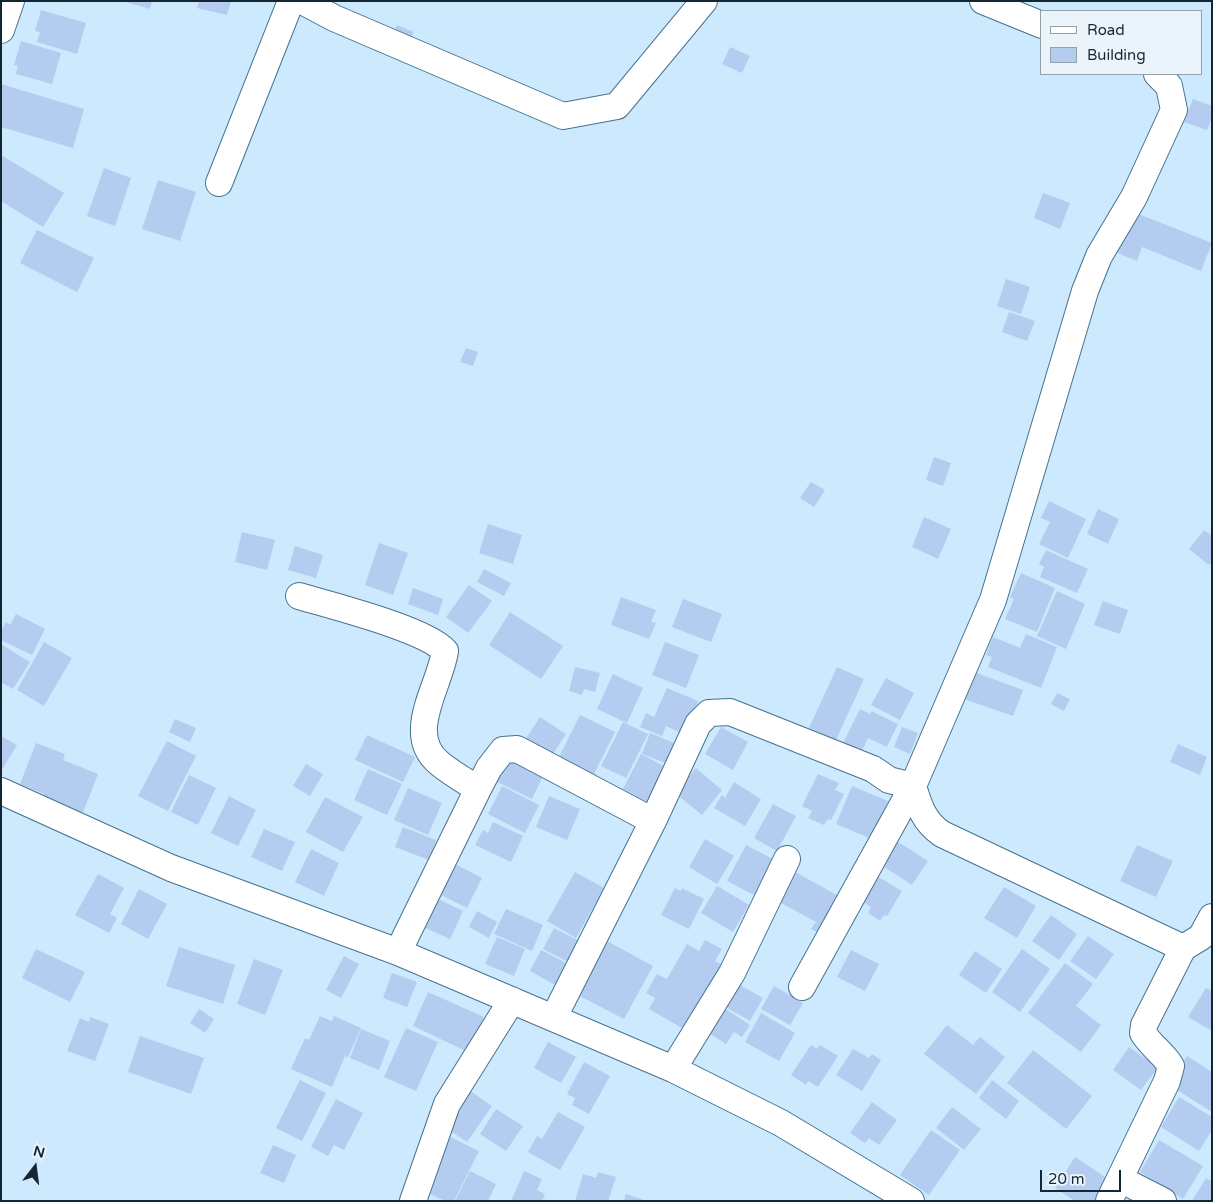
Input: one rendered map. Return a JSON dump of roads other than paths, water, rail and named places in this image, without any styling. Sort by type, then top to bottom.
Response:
[{"type":"street","points":[[1,30],[11,1]]},
{"type":"street","points":[[219,183],[292,1]]},
{"type":"street","points":[[302,1],[334,18],[563,116],[617,106],[704,1]]},
{"type":"street","points":[[983,1],[1040,24]]},
{"type":"street","points":[[802,987],[913,786],[993,600],[1085,291],[1099,256],[1134,197],[1174,110],[1169,86],[1158,75]]},
{"type":"street","points":[[299,596],[403,628],[438,643],[445,651],[444,661],[428,708],[422,735],[430,753],[438,762],[478,789]]},
{"type":"street","points":[[554,1017],[653,821],[698,724],[708,713],[730,712],[873,769],[889,780],[913,786]]},
{"type":"street","points":[[398,952],[478,789],[489,768],[503,750],[517,749],[653,821]]},
{"type":"street","points":[[913,786],[920,809],[932,827],[942,834],[1183,948]]},
{"type":"street","points":[[1,791],[171,868],[398,952],[672,1069],[781,1123],[911,1201]]},
{"type":"street","points":[[672,1069],[732,973],[787,860]]},
{"type":"street","points":[[1163,1201],[1115,1190],[1167,1081],[1171,1066],[1163,1053],[1149,1042],[1143,1033],[1144,1025],[1183,948],[1200,937],[1212,917]]},
{"type":"street","points":[[413,1201],[447,1104],[512,1000]]}]
